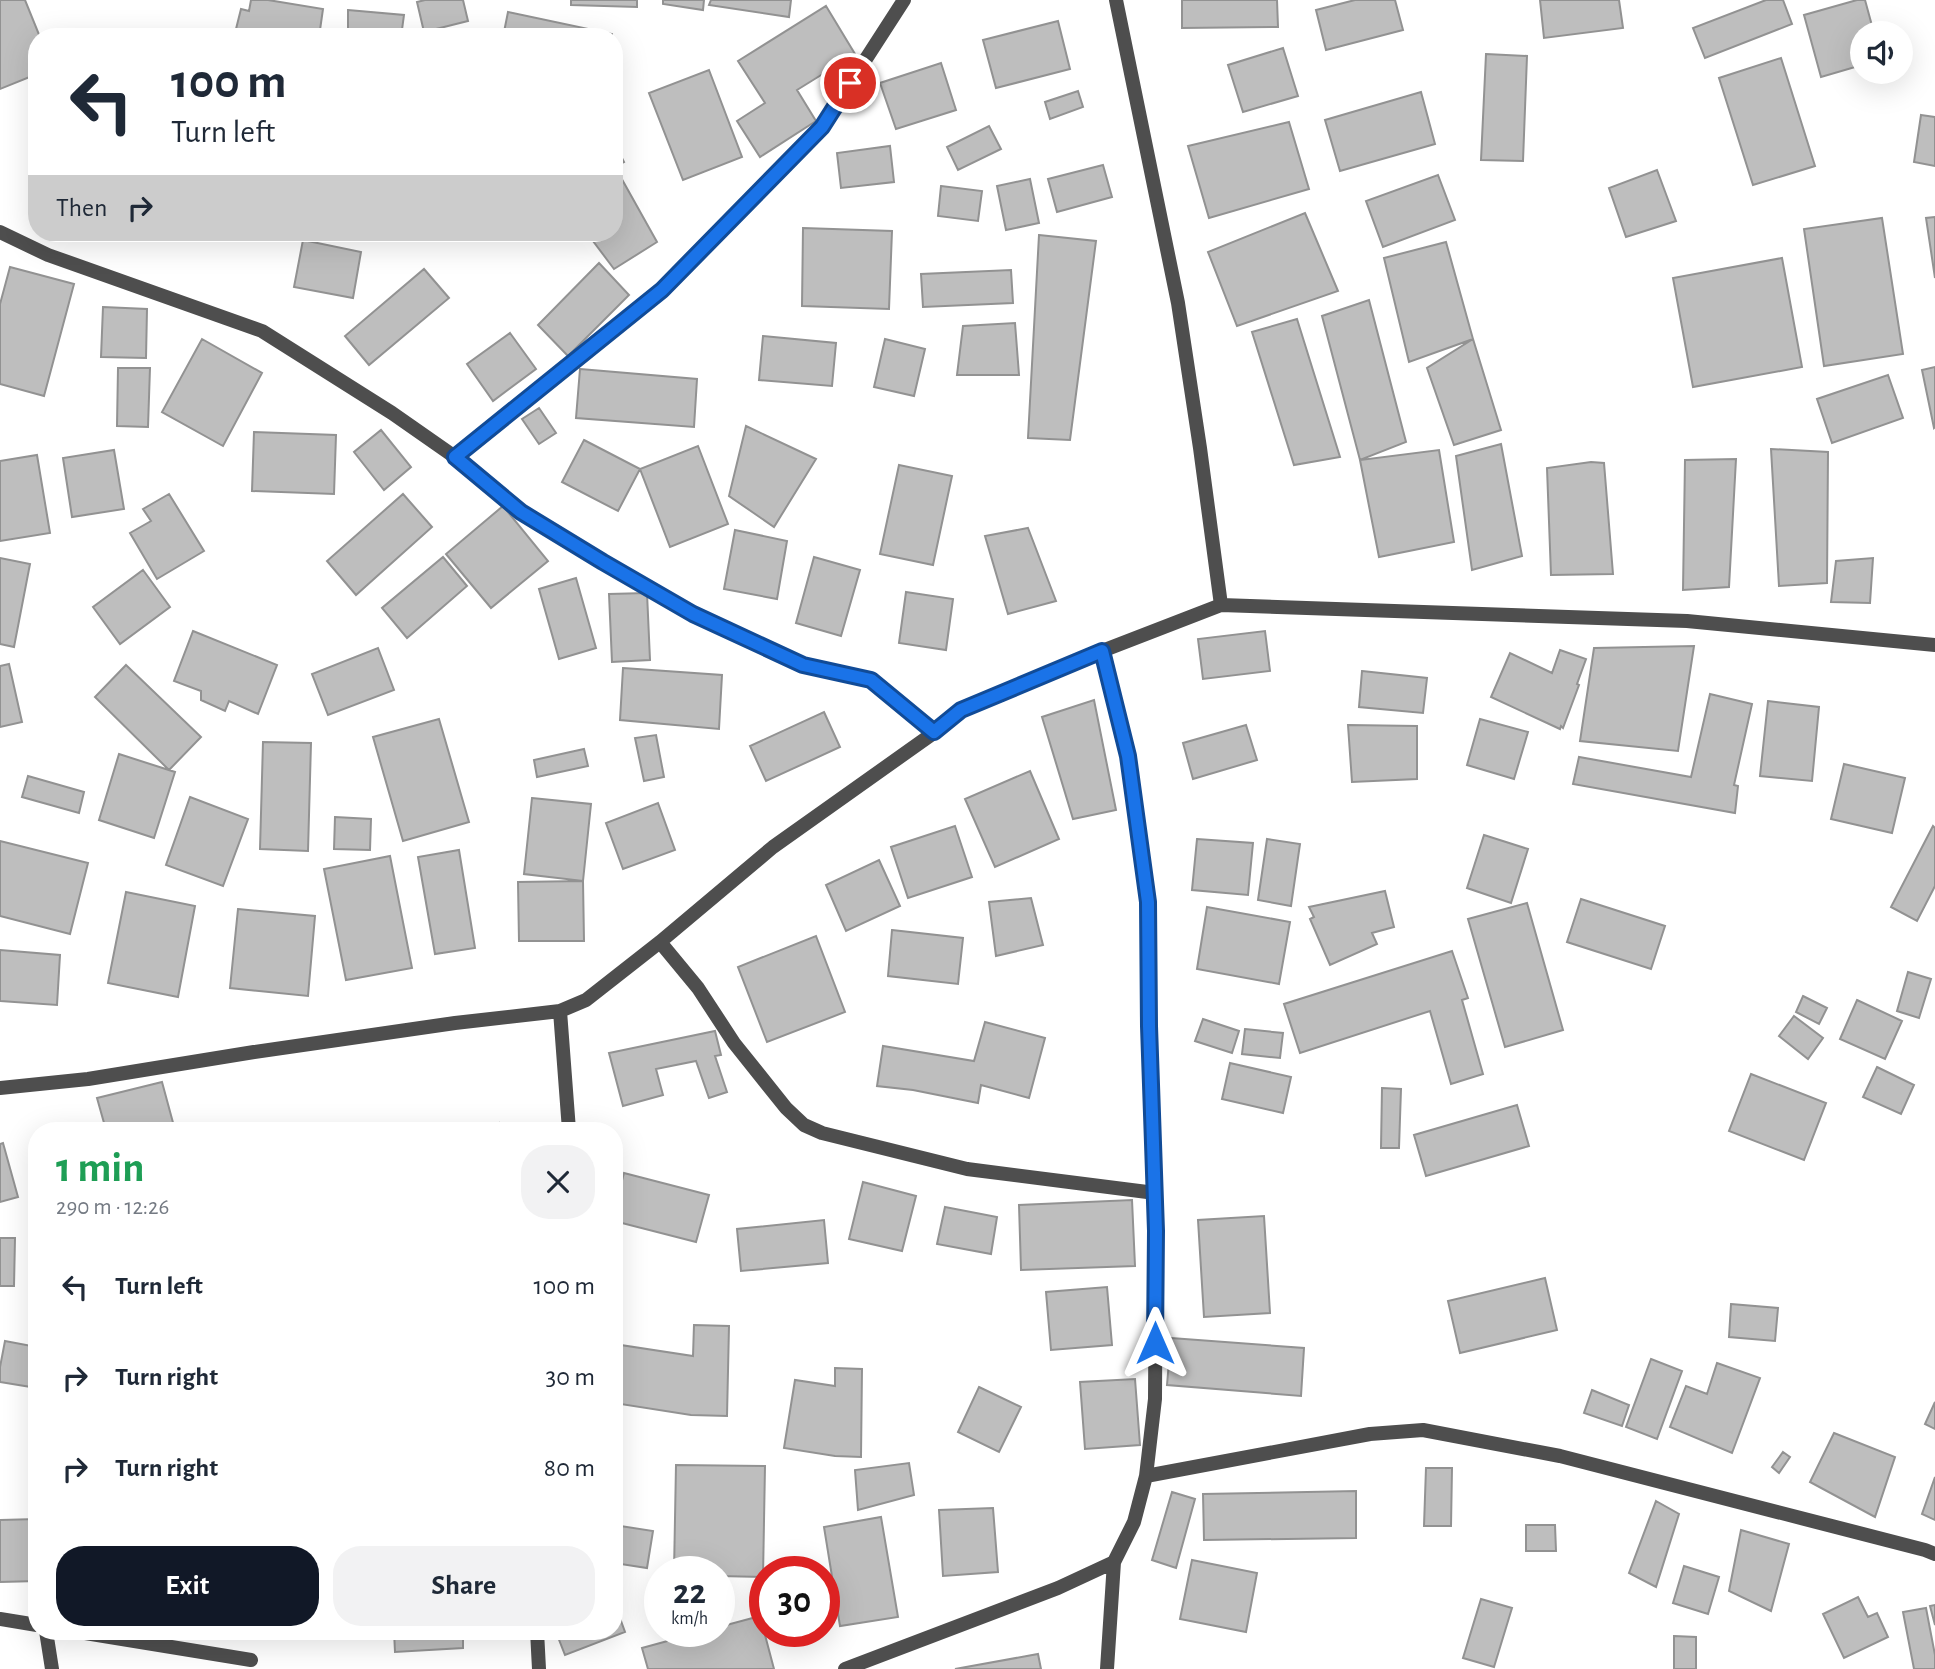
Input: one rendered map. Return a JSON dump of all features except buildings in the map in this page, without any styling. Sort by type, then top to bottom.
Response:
[{"type":"street","points":[[455,457],[662,290],[822,127],[904,0]]},
{"type":"street","points":[[1116,0],[1178,303],[1221,606]]},
{"type":"street","points":[[0,232],[48,255],[262,331],[455,457],[521,512],[603,562],[693,614],[803,665],[871,680],[934,732]]},
{"type":"street","points":[[0,1088],[88,1079],[455,1023],[560,1011],[586,1000],[660,942],[772,847],[961,710],[1102,651],[1221,606],[1687,621],[1935,645]]},
{"type":"street","points":[[1102,651],[1128,756],[1148,902],[1155,1193],[1155,1399],[1146,1476],[1134,1521],[1114,1562],[1107,1669]]},
{"type":"street","points":[[660,942],[698,988],[734,1043],[786,1108],[804,1125],[821,1133],[967,1169],[1155,1193]]},
{"type":"street","points":[[560,1011],[568,1122]]},
{"type":"street","points":[[1146,1476],[1370,1434],[1423,1430],[1560,1456],[1935,1554]]},
{"type":"street","points":[[845,1669],[1058,1588],[1114,1562]]},
{"type":"street","points":[[0,1619],[28,1624]]},
{"type":"street","points":[[47,1640],[52,1669]]},
{"type":"street","points":[[128,1640],[251,1660]]},
{"type":"street","points":[[537,1640],[539,1669]]},
{"type":"route","points":[[850,83],[822,127],[662,290],[455,457],[521,512],[693,614],[803,665],[871,680],[934,732],[961,710],[1102,651],[1128,756],[1148,902],[1156,1231],[1155,1343]]}]
